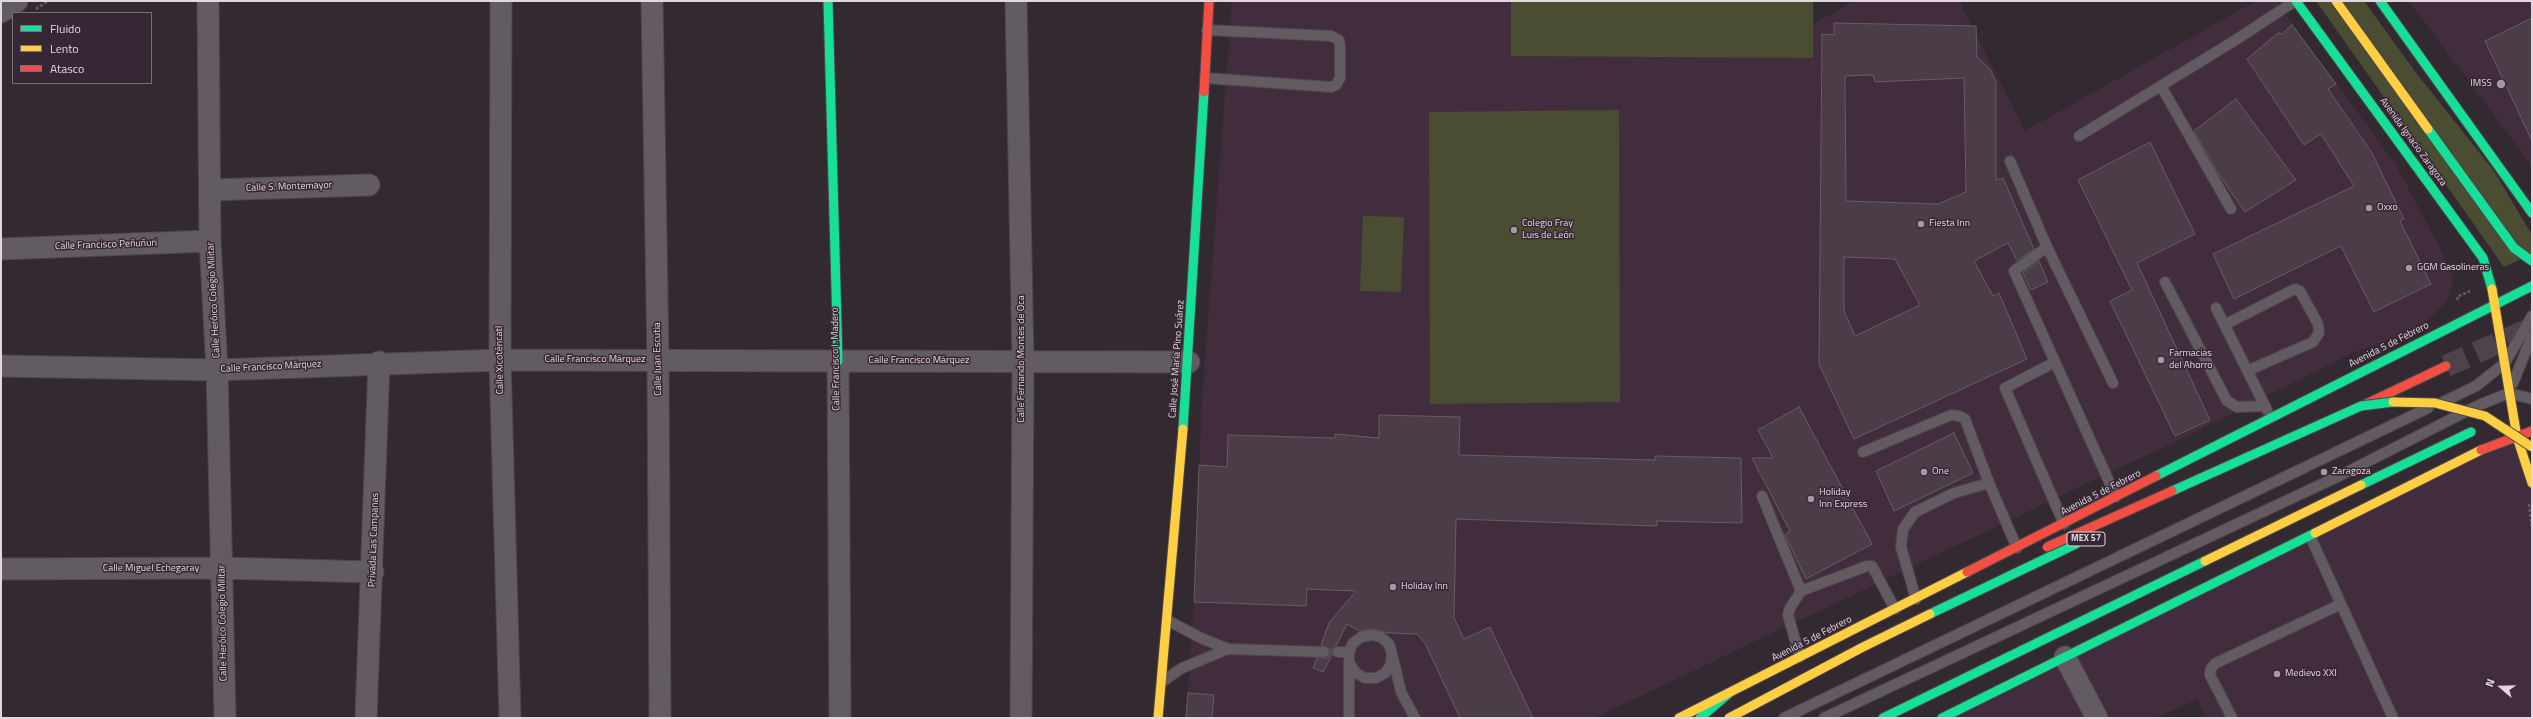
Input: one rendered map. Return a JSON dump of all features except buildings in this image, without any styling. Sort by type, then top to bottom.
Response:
[{"type":"main road","name":"Calle Francisco I. Madero","points":[[828,1],[838,361]]},
{"type":"main road","name":"Calle José María Pino Suárez","points":[[1158,718],[1189,362],[1209,1]]},
{"type":"main road","name":"Avenida Ignacio Zaragoza","points":[[2296,1],[2483,258],[2496,304],[2517,437],[2532,483]]},
{"type":"main road","points":[[2336,1],[2514,248],[2532,261]]},
{"type":"main road","points":[[2380,1],[2532,213]]},
{"type":"main road","name":"Avenida 5 de Febrero","points":[[1679,718],[1929,593],[2532,286]]},
{"type":"main road","name":"MEX 57","points":[[1729,718],[1863,647],[2446,366]]},
{"type":"main road","points":[[2043,548],[2361,406],[2398,402],[2435,403],[2485,416],[2532,446]]},
{"type":"main road","points":[[1942,718],[2486,448],[2532,431]]},
{"type":"main road","points":[[1883,718],[2471,432]]},
{"type":"main road","points":[[1929,593],[1994,570]]},
{"type":"main road","points":[[1700,718],[1728,694]]},
{"type":"street","points":[[1,12],[17,1]]},
{"type":"street","name":"Calle Heróico Colegio Militar","points":[[208,1],[210,241],[217,370],[226,718]]},
{"type":"street","name":"Calle Xicoténcatl","points":[[501,1],[500,360],[510,718]]},
{"type":"street","name":"Calle Juan Escutia","points":[[652,1],[658,360],[660,718]]},
{"type":"street","name":"Calle Fernando Montes de Oca","points":[[1016,1],[1023,362],[1021,718]]},
{"type":"street","name":"Calle S. Montemayor","points":[[210,190],[369,185]]},
{"type":"street","name":"Calle Francisco Peñuñuri","points":[[1,249],[210,241]]},
{"type":"street","name":"Calle Francisco Márquez","points":[[1,366],[217,370],[379,362],[500,360],[1189,362]]},
{"type":"street","name":"Calle Francisco I. Madero","points":[[838,361],[840,718]]},
{"type":"street","name":"Privada Las Campanas","points":[[366,718],[373,572],[379,362]]},
{"type":"street","name":"Calle Miguel Echegaray","points":[[1,570],[222,568],[373,572]]},
{"type":"street","points":[[2065,657],[2097,718]]},
{"type":"lane","points":[[2079,136],[2296,1]]},
{"type":"lane","points":[[1205,78],[1331,87],[1336,85],[1340,78],[1339,40],[1331,36],[1207,30]]},
{"type":"lane","points":[[2161,86],[2231,209]]},
{"type":"lane","points":[[2010,161],[2047,247],[2113,383]]},
{"type":"lane","points":[[2047,247],[2014,271],[2116,497]]},
{"type":"lane","points":[[2164,282],[2226,401],[2237,407],[2264,406]]},
{"type":"lane","points":[[2226,324],[2294,289],[2300,291],[2318,324],[2319,333],[2313,342],[2248,370]]},
{"type":"lane","points":[[2216,308],[2226,324],[2271,419]]},
{"type":"lane","points":[[1784,718],[2162,538],[2325,456],[2476,386],[2505,363],[2532,316]]},
{"type":"lane","points":[[2510,393],[2532,336]]},
{"type":"lane","points":[[2054,362],[2005,388],[2064,524]]},
{"type":"lane","points":[[1824,718],[2332,480],[2478,405],[2510,393],[2532,399]]},
{"type":"lane","points":[[1864,452],[1951,415],[1959,416],[1965,419],[1989,483],[2017,548]]},
{"type":"lane","points":[[1916,599],[1901,547],[1903,529],[1915,512],[1954,492],[1989,483]]},
{"type":"lane","points":[[1762,496],[1801,591]]},
{"type":"lane","points":[[2310,536],[2393,718]]},
{"type":"lane","points":[[1800,658],[1788,616],[1790,608],[1801,591],[1866,566],[1872,566],[1896,609]]},
{"type":"lane","points":[[2232,718],[2210,675],[2211,668],[2216,663],[2341,604]]},
{"type":"lane","points":[[1167,620],[1201,638],[1228,649],[1324,652]]},
{"type":"lane","points":[[1349,718],[1349,652],[1354,643],[1362,637],[1372,635],[1381,637],[1389,644],[1401,692],[1414,718]]},
{"type":"lane","points":[[1161,682],[1182,668],[1228,649]]},
{"type":"lane","points":[[1338,652],[1349,652]]},
{"type":"lane","points":[[1350,664],[1356,673],[1365,678],[1376,678],[1388,669],[1392,654]]},
{"type":"path","points":[[32,12],[48,1]]},
{"type":"shaded area","points":[[1232,1],[1813,1],[1814,24],[1854,1],[1959,1],[2025,131],[2256,1],[2276,1],[2394,162],[2442,252],[2453,280],[2447,301],[2419,329],[2352,353],[2172,443],[1594,718],[1186,718],[1194,602],[1202,401]]},
{"type":"shaded area","name":"IMSS","points":[[2409,1],[2532,1],[2532,166]]},
{"type":"shaded area","points":[[2517,437],[2532,483],[2532,718],[2206,718],[2197,699],[2156,718],[1942,718]]},
{"type":"green space","points":[[1511,1],[1813,1],[1813,58],[1511,56]]},
{"type":"green space","points":[[2316,1],[2364,1],[2417,74],[2494,171],[2532,235],[2532,254],[2504,267]]},
{"type":"green space","points":[[1619,110],[1620,402],[1430,404],[1429,112]]},
{"type":"green space","points":[[1363,216],[1404,217],[1401,292],[1360,291]]},
{"type":"tunnel","points":[[2446,366],[2532,328]]},
{"type":"traffic: fast","points":[[828,1],[838,361]]},
{"type":"traffic: fast","points":[[2296,1],[2483,258],[2492,289]]},
{"type":"traffic: fast","points":[[2380,1],[2532,213]]},
{"type":"traffic: fast","points":[[1183,429],[1204,92]]},
{"type":"traffic: fast","points":[[2428,129],[2514,248],[2532,261]]},
{"type":"traffic: fast","points":[[2156,476],[2532,286]]},
{"type":"traffic: fast","points":[[2172,491],[2361,406],[2393,402]]},
{"type":"traffic: fast","points":[[2361,485],[2471,432]]},
{"type":"traffic: fast","points":[[1942,718],[2315,533]]},
{"type":"traffic: fast","points":[[1930,614],[2076,544]]},
{"type":"traffic: fast","points":[[1883,718],[2205,561]]},
{"type":"traffic: fast","points":[[1700,718],[1728,694]]},
{"type":"traffic: slow","points":[[2336,1],[2428,129]]},
{"type":"traffic: slow","points":[[2492,289],[2517,437],[2532,483]]},
{"type":"traffic: slow","points":[[2393,402],[2435,403],[2485,416],[2532,447]]},
{"type":"traffic: slow","points":[[1158,718],[1183,429]]},
{"type":"traffic: slow","points":[[2315,533],[2481,450]]},
{"type":"traffic: slow","points":[[2205,561],[2361,485]]},
{"type":"traffic: slow","points":[[1679,718],[1967,572]]},
{"type":"traffic: slow","points":[[1729,718],[1863,647],[1930,614]]},
{"type":"traffic: jam","points":[[1204,92],[1209,1]]},
{"type":"traffic: jam","points":[[2366,404],[2446,366]]},
{"type":"traffic: jam","points":[[2481,450],[2532,431]]},
{"type":"traffic: jam","points":[[1967,572],[2156,476]]},
{"type":"traffic: jam","points":[[2047,547],[2172,491]]},
{"type":"place","name":"IMSS","points":[[2501,84]]},
{"type":"place","name":"Oxxo","points":[[2369,208]]},
{"type":"place","name":"Fiesta Inn","points":[[1921,224]]},
{"type":"place","name":"Colegio Fray Luis de León","points":[[1514,230]]},
{"type":"place","name":"GGM Gasolineras","points":[[2409,268]]},
{"type":"place","name":"Farmacias del Ahorro","points":[[2161,360]]},
{"type":"place","name":"One","points":[[1924,472]]},
{"type":"place","name":"Zaragoza","points":[[2324,472]]},
{"type":"place","name":"Holiday Inn Express","points":[[1811,499]]},
{"type":"place","name":"Holiday Inn","points":[[1393,587]]},
{"type":"place","name":"Medievo XXI","points":[[2277,674]]}]
